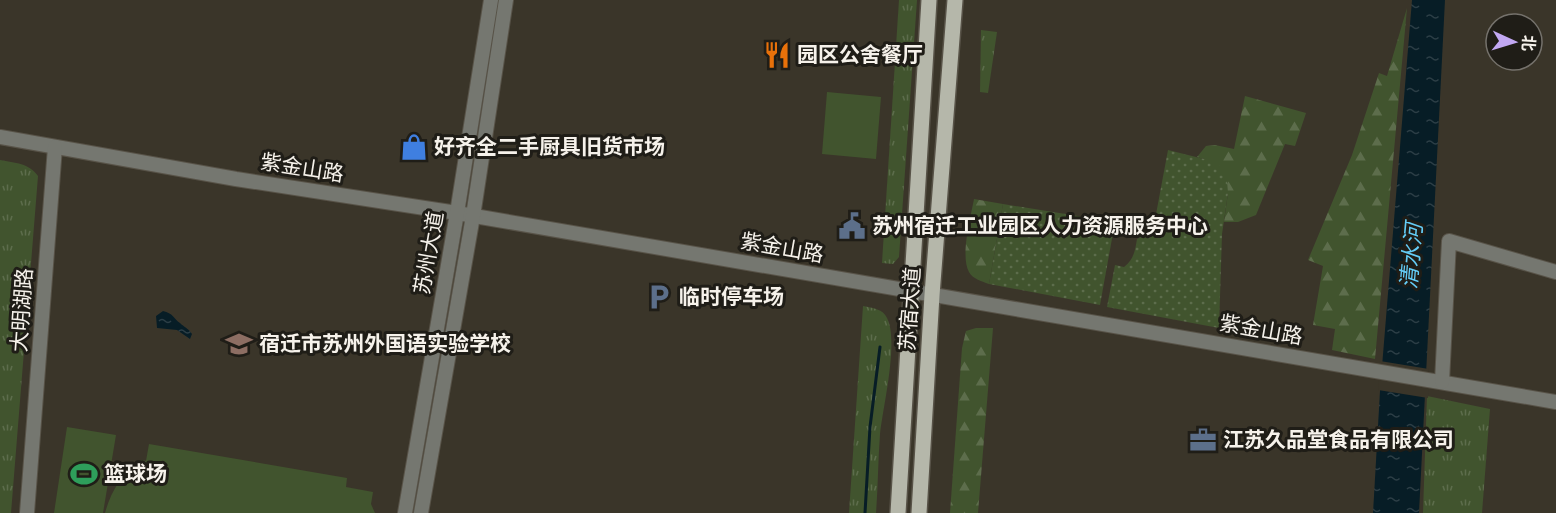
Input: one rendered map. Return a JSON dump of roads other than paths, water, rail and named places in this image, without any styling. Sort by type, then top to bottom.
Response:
[{"type":"main road","name":"苏宿大道","points":[[898,513],[929,0]]},
{"type":"main road","name":"苏宿大道","points":[[919,513],[932,295],[955,0]]},
{"type":"street","name":"苏州大道","points":[[405,513],[491,0]]},
{"type":"street","name":"苏州大道","points":[[421,513],[473,216],[506,0]]},
{"type":"street","name":"紫金山路","points":[[0,137],[236,179],[457,213],[1556,402]]},
{"type":"street","name":"大明湖路","points":[[27,513],[47,264],[48,222],[59,147]]},
{"type":"street","name":"大明湖路","points":[[34,513],[59,147]]},
{"type":"street","points":[[1442,382],[1449,241],[1556,272]]},
{"type":"water","name":"清水河","points":[[1412,0],[1445,0],[1419,513],[1373,513],[1380,391]]},
{"type":"water","points":[[163,311],[189,330],[192,334],[190,339],[177,330],[157,328],[156,316]]},
{"type":"waterway","points":[[865,513],[870,427],[880,347]]},
{"type":"place","name":"园区公舍餐厅","points":[[777,55]]},
{"type":"place","name":"好齐全二手厨具旧货市场","points":[[414,147]]},
{"type":"place","name":"苏州宿迁工业园区人力资源服务中心","points":[[852,226]]},
{"type":"place","name":"临时停车场","points":[[659,297]]},
{"type":"place","name":"宿迁市苏州外国语实验学校","points":[[239,344]]},
{"type":"place","name":"江苏久品堂食品有限公司","points":[[1203,440]]},
{"type":"place","name":"篮球场","points":[[84,474]]}]
